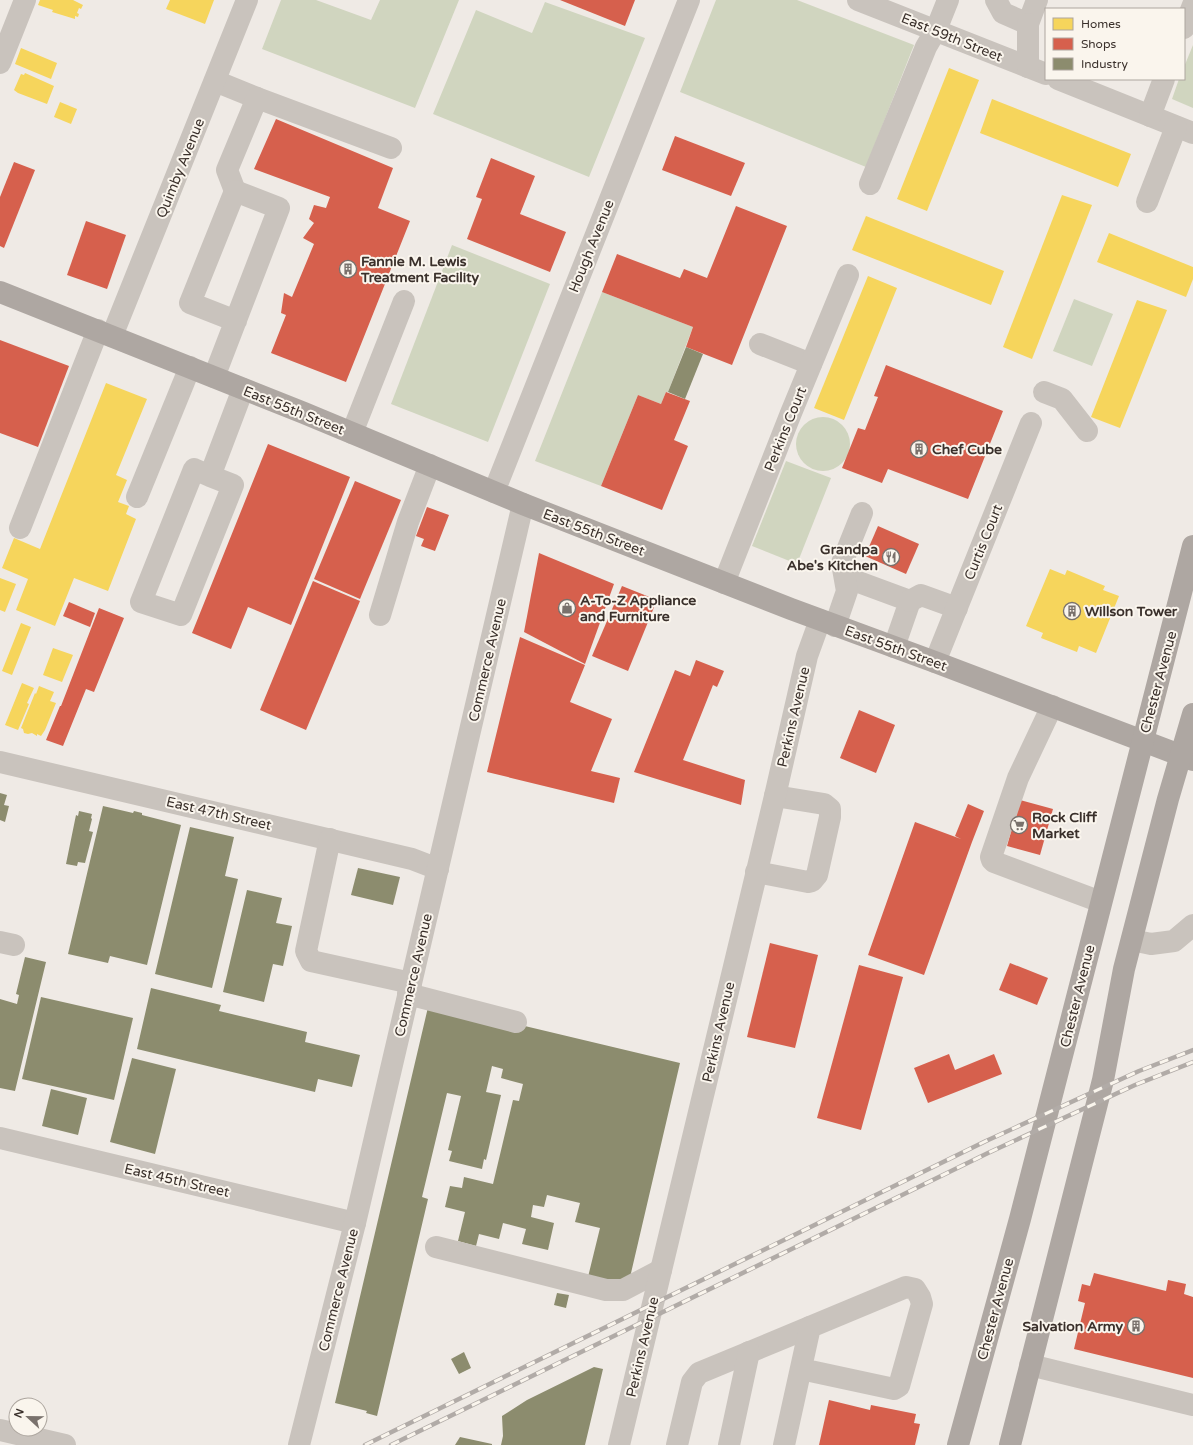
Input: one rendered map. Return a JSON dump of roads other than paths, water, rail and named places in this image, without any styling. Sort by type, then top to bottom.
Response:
[{"type":"main road","name":"East 55th Street","points":[[0,292],[190,367],[523,504],[724,583],[1187,757]]},
{"type":"main road","name":"Chester Avenue","points":[[958,1445],[1020,1218],[1193,546]]},
{"type":"main road","points":[[1010,1445],[1103,1080],[1120,988],[1132,940],[1187,757],[1193,714]]},
{"type":"street","points":[[0,63],[25,0]]},
{"type":"street","name":"Quimby Avenue","points":[[20,528],[214,81],[247,0]]},
{"type":"street","name":"Hough Avenue","points":[[494,492],[688,0]]},
{"type":"street","name":"East 59th Street","points":[[858,0],[1037,71]]},
{"type":"street","points":[[870,184],[926,47],[936,30],[948,0]]},
{"type":"street","points":[[996,0],[1003,13],[1028,24]]},
{"type":"street","points":[[1037,0],[1028,24],[1037,71]]},
{"type":"street","points":[[1185,25],[1193,5]]},
{"type":"street","points":[[1060,80],[1184,130],[1147,202]]},
{"type":"street","points":[[1150,116],[1164,80]]},
{"type":"street","points":[[214,81],[392,148]]},
{"type":"street","points":[[236,321],[190,303],[235,191],[227,170],[257,98]]},
{"type":"street","points":[[214,377],[280,208],[235,191]]},
{"type":"street","name":"Perkins Court","points":[[724,583],[848,275]]},
{"type":"street","points":[[352,433],[404,301]]},
{"type":"street","points":[[760,344],[811,364]]},
{"type":"street","points":[[137,497],[190,367]]},
{"type":"street","points":[[210,476],[243,389]]},
{"type":"street","points":[[1044,392],[1062,399],[1087,431]]},
{"type":"street","name":"Curtis Court","points":[[935,662],[1031,423]]},
{"type":"street","points":[[380,615],[408,522],[430,465]]},
{"type":"street","points":[[194,469],[210,476],[233,485],[181,616],[141,602],[194,469]]},
{"type":"street","name":"Commerce Avenue","points":[[299,1445],[355,1223],[523,504]]},
{"type":"street","name":"Perkins Avenue","points":[[619,1445],[775,796],[806,656],[848,590],[842,563],[862,513]]},
{"type":"street","points":[[845,577],[910,601]]},
{"type":"street","points":[[894,647],[910,601],[921,595],[957,608]]},
{"type":"street","points":[[1052,706],[1018,778],[991,857],[994,862],[1101,902]]},
{"type":"street","name":"East 47th Street","points":[[0,762],[412,859],[438,869]]},
{"type":"street","points":[[756,872],[808,882],[812,881],[817,875],[830,817],[830,809],[824,804],[775,796]]},
{"type":"street","points":[[330,840],[306,951],[311,961],[410,988],[516,1022]]},
{"type":"street","points":[[1132,940],[1151,944],[1174,941],[1193,925]]},
{"type":"street","name":"East 45th Street","points":[[0,1138],[355,1223]]},
{"type":"street","points":[[436,1248],[606,1290],[623,1290],[661,1270]]},
{"type":"street","points":[[677,1445],[692,1382],[699,1372],[906,1287],[915,1289],[922,1304],[899,1386],[894,1389],[801,1368]]},
{"type":"street","points":[[784,1445],[810,1327]]},
{"type":"street","points":[[729,1445],[749,1352]]},
{"type":"street","points":[[1030,1365],[1193,1405]]},
{"type":"street","points":[[0,1430],[65,1445]]},
{"type":"railway","points":[[365,1445],[986,1141],[1139,1071],[1193,1050]]},
{"type":"railway","points":[[391,1445],[988,1153],[1135,1085],[1193,1062]]},
{"type":"place","name":"Fannie M. Lewis Treatment Facility","points":[[348,269]]},
{"type":"place","name":"Chef Cube","points":[[919,449]]},
{"type":"place","name":"Grandpa Abe's Kitchen","points":[[891,557]]},
{"type":"place","name":"A-To-Z Appliance and Furniture","points":[[567,608]]},
{"type":"place","name":"Willson Tower","points":[[1072,611]]},
{"type":"place","name":"Rock Cliff Market","points":[[1019,825]]},
{"type":"place","name":"Salvation Army","points":[[1136,1326]]}]
